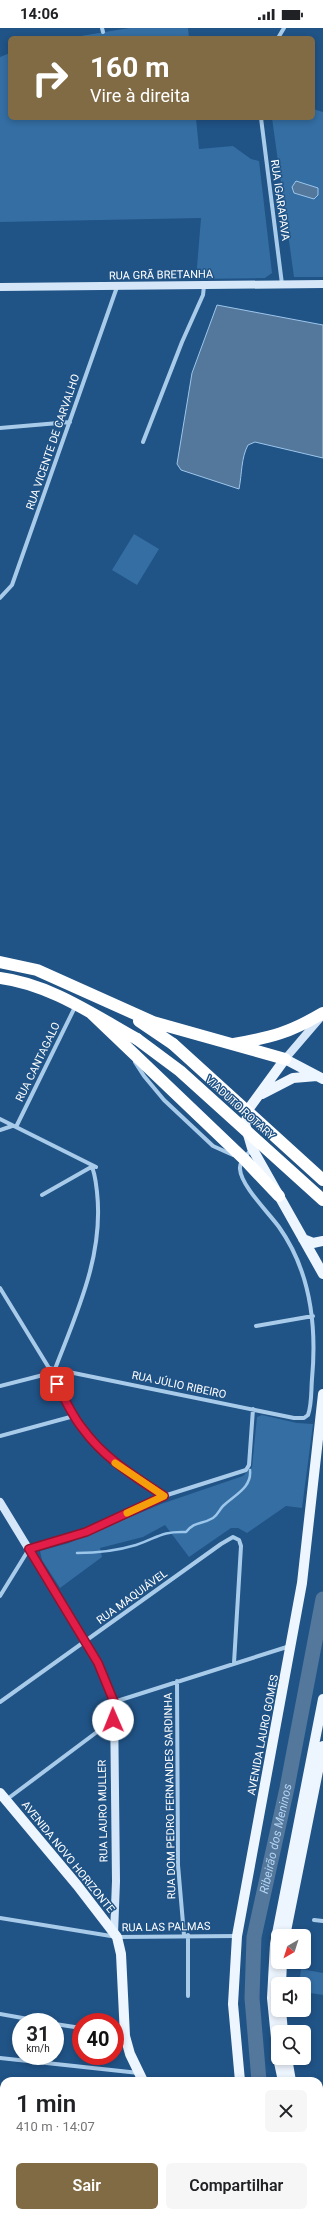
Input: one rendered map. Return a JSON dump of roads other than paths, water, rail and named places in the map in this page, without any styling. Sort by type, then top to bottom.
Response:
[{"type":"highway","points":[[0,962],[37,970],[153,1022],[230,1045],[285,1059]]},
{"type":"highway","name":"VIADUTO ROTARY","points":[[0,978],[36,986],[90,1012],[137,1040],[180,1071],[323,1200]]},
{"type":"highway","name":"VIADUTO ROTARY","points":[[116,1006],[173,1044],[323,1180]]},
{"type":"highway","points":[[90,1012],[129,1053],[244,1159],[279,1196]]},
{"type":"highway","points":[[230,1045],[271,1038],[289,1032],[323,1013]]},
{"type":"main road","points":[[320,1077],[285,1059],[255,1098],[248,1111],[245,1124],[252,1148],[323,1274]]},
{"type":"main road","points":[[255,1098],[282,1083],[303,1076],[320,1077]]},
{"type":"main road","points":[[303,1239],[313,1243],[323,1241]]},
{"type":"main road","name":"AVENIDA LAURO GOMES","points":[[240,2077],[233,2004],[237,1936],[292,1646],[302,1583],[323,1394]]},
{"type":"main road","points":[[275,2025],[272,1998],[275,1944],[323,1699]]},
{"type":"main road","points":[[287,1929],[323,1746]]},
{"type":"main road","name":"AVENIDA NOVO HORIZONTE","points":[[3,1796],[82,1890],[116,1936]]},
{"type":"main road","name":"RUA LAURO MULLER","points":[[116,1936],[121,1954],[126,2036],[130,2054],[141,2077]]},
{"type":"main road","points":[[280,2065],[282,2077]]},
{"type":"main road","points":[[288,2065],[290,2077]]},
{"type":"street","name":"RUA IGARAPAVA","points":[[261,120],[282,284]]},
{"type":"street","name":"RUA GRÃ BRETANHA","points":[[0,288],[323,284]]},
{"type":"street","points":[[143,442],[182,342],[203,295],[204,286]]},
{"type":"street","name":"RUA VICENTE DE CARVALHO","points":[[0,598],[12,585],[117,287]]},
{"type":"street","points":[[0,428],[70,422]]},
{"type":"street","name":"RUA CANTAGALO","points":[[14,1126],[76,1005]]},
{"type":"street","points":[[285,1059],[323,1013]]},
{"type":"street","points":[[0,1119],[94,1166]]},
{"type":"street","points":[[0,1130],[14,1126]]},
{"type":"street","points":[[252,1148],[244,1159],[240,1168],[241,1174],[253,1193],[280,1228],[301,1268],[311,1303],[313,1316],[256,1326]]},
{"type":"street","points":[[42,1195],[94,1166]]},
{"type":"street","points":[[55,1369],[86,1289],[94,1254],[98,1213],[94,1166]]},
{"type":"street","points":[[0,1288],[49,1368],[74,1416],[95,1444],[115,1463],[164,1496]]},
{"type":"street","name":"RUA JÚLIO RIBEIRO","points":[[49,1368],[294,1418],[306,1417],[310,1405],[314,1363],[313,1316]]},
{"type":"street","points":[[0,1386],[51,1373]]},
{"type":"street","points":[[0,1596],[29,1549],[86,1532],[164,1496],[243,1471],[248,1467],[253,1409]]},
{"type":"street","points":[[0,1436],[74,1416]]},
{"type":"street","name":"RUA LAURO MULLER","points":[[0,1502],[98,1663],[114,1702],[116,1936]]},
{"type":"street","name":"RUA MAQUIÁVEL","points":[[0,1702],[221,1544],[229,1539],[236,1538],[240,1542],[241,1551],[234,1663]]},
{"type":"street","points":[[114,1702],[292,1646]]},
{"type":"street","name":"RUA DOM PEDRO FERNANDES SARDINHA","points":[[177,1681],[178,1865],[186,1935],[188,1996]]},
{"type":"street","points":[[3,1796],[113,1720]]},
{"type":"street","name":"RUA LAS PALMAS","points":[[0,1918],[116,1936],[237,1936]]},
{"type":"street","points":[[314,1920],[323,1921]]},
{"type":"street","points":[[0,2014],[12,2016]]},
{"type":"street","points":[[0,2058],[141,2077]]},
{"type":"waterway","points":[[77,1553],[121,1549],[165,1534],[186,1532],[192,1526],[215,1517],[223,1506],[241,1491],[248,1482],[250,1470]]},
{"type":"waterway","name":"Ribeirão dos Meninos","points":[[259,2077],[252,1998],[254,1937],[287,1788],[323,1599]]}]
